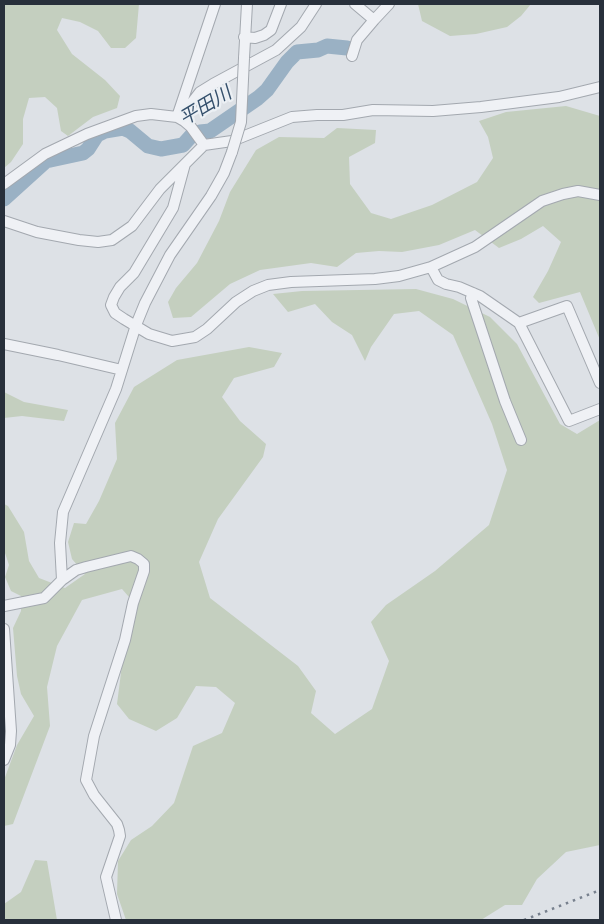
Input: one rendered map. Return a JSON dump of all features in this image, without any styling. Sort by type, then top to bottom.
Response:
[{"type":"street","points":[[180,119],[215,4]]},
{"type":"street","points":[[62,580],[60,543],[63,512],[116,389],[136,325],[145,303],[167,262],[211,196],[224,173],[232,152],[240,122],[247,4]]},
{"type":"street","points":[[244,37],[255,38],[271,30],[280,4]]},
{"type":"street","points":[[180,119],[200,92],[276,50],[301,26],[316,4]]},
{"type":"street","points":[[355,4],[374,20]]},
{"type":"street","points":[[352,56],[357,40],[389,4]]},
{"type":"street","points":[[4,221],[37,232],[79,240],[98,242],[112,240],[132,226],[160,189],[204,145],[241,138],[292,117],[343,115],[373,110],[433,111],[481,107],[559,98],[600,87]]},
{"type":"street","points":[[4,184],[45,154],[87,134],[136,116],[151,114],[180,119],[191,127],[204,145]]},
{"type":"street","points":[[185,164],[173,208],[134,273],[120,287],[111,305],[115,313],[158,337],[172,341],[196,337],[236,302],[253,291],[268,285],[291,282],[375,280],[399,276],[431,267],[475,247],[542,201],[578,191],[600,195]]},
{"type":"street","points":[[431,267],[438,280],[476,294],[519,323],[569,421],[600,408]]},
{"type":"street","points":[[476,294],[471,298],[520,440]]},
{"type":"street","points":[[519,323],[567,306],[600,383]]},
{"type":"street","points":[[4,344],[122,370]]},
{"type":"street","points":[[4,606],[44,598],[62,580],[76,570],[131,556],[144,564],[144,571],[133,603],[125,640],[94,736],[86,780],[94,795],[117,824],[119,830],[120,836],[106,878],[116,920]]},
{"type":"street","points":[[4,629],[5,671],[12,731],[10,745],[4,760]]},
{"type":"green space","points":[[4,4],[139,4],[136,38],[125,48],[111,48],[98,31],[80,22],[62,18],[57,30],[72,54],[105,80],[120,96],[117,108],[93,117],[68,136],[61,131],[57,108],[45,97],[29,98],[23,119],[23,144],[11,162],[4,168]]},
{"type":"green space","points":[[418,4],[531,4],[521,16],[507,27],[476,34],[450,36],[422,21]]},
{"type":"green space","points":[[566,106],[600,116],[600,340],[580,292],[539,303],[533,297],[548,271],[561,242],[543,226],[521,239],[499,248],[475,230],[439,245],[402,252],[356,253],[337,267],[311,263],[260,270],[230,284],[191,317],[173,318],[168,302],[176,288],[197,263],[219,221],[230,192],[256,150],[279,137],[324,138],[337,128],[376,130],[375,143],[349,157],[350,184],[371,213],[391,219],[432,205],[477,182],[493,158],[488,137],[479,121],[506,112]]},
{"type":"green space","points":[[416,289],[453,299],[490,317],[517,344],[560,424],[577,434],[600,420],[600,845],[566,852],[537,879],[522,905],[505,905],[481,920],[126,920],[117,894],[118,861],[131,840],[152,826],[174,803],[193,746],[222,733],[235,703],[216,687],[196,686],[177,718],[156,731],[129,719],[117,704],[123,657],[136,605],[122,589],[82,600],[57,646],[47,687],[50,726],[13,824],[4,826],[4,780],[17,745],[34,716],[21,694],[17,676],[13,628],[21,611],[21,596],[11,591],[5,577],[9,565],[4,550],[4,504],[8,506],[24,532],[29,561],[39,578],[65,588],[85,574],[72,559],[68,542],[74,523],[86,524],[99,501],[117,459],[115,423],[134,387],[177,360],[249,347],[282,353],[274,367],[234,378],[222,397],[240,421],[266,444],[263,457],[218,519],[199,562],[210,598],[298,666],[316,691],[311,713],[335,734],[372,709],[389,661],[371,622],[386,605],[435,571],[489,525],[507,470],[492,424],[453,335],[419,311],[394,314],[371,347],[365,361],[352,335],[332,322],[315,304],[288,312],[273,294],[302,291]]},
{"type":"green space","points":[[4,392],[24,402],[68,410],[64,421],[22,416],[4,418]]},
{"type":"green space","points":[[35,860],[47,861],[57,920],[4,920],[4,904],[21,892]]},
{"type":"waterway","name":"平田川","points":[[4,199],[46,161],[83,153],[97,135],[105,131],[123,128],[130,131],[148,146],[161,149],[183,145],[192,135],[210,131],[258,98],[267,90],[287,62],[297,52],[318,50],[327,46],[347,48]]},
{"type":"railway","points":[[524,920],[600,890]]}]
